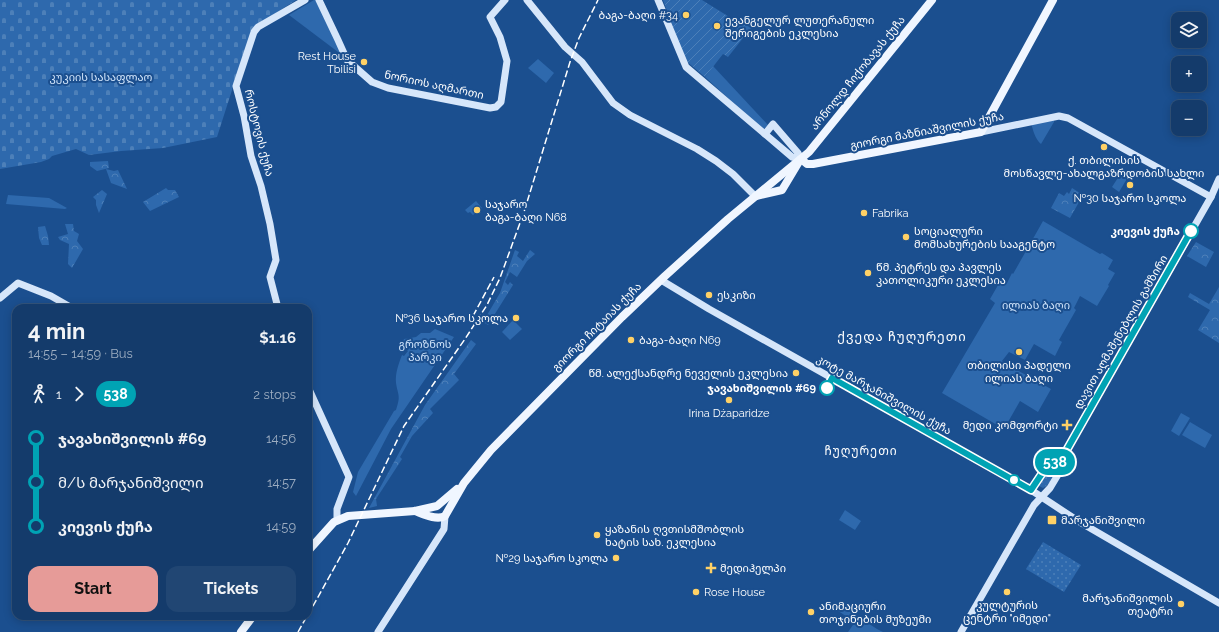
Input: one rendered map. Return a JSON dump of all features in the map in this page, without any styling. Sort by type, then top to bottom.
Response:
[{"type":"main road","name":"არნოლდ ჩიქობავას ქუჩა","points":[[797,164],[805,160],[808,153],[932,0]]},
{"type":"main road","points":[[981,132],[1053,0]]},
{"type":"main road","name":"გიორგი მაზნიაშვილის ქუჩა","points":[[797,164],[823,162],[981,132]]},
{"type":"main road","name":"გიორგი ჩიტაიას ქუჩა","points":[[442,516],[464,483],[491,450],[555,384],[661,280],[755,196],[797,164]]},
{"type":"main road","points":[[755,196],[780,189],[797,164]]},
{"type":"main road","points":[[777,179],[781,182],[780,189]]},
{"type":"main road","name":"გიორგი ჩიტაიას ქუჩა","points":[[437,507],[464,483]]},
{"type":"main road","points":[[312,547],[335,521],[348,516],[415,511],[437,507],[444,509],[442,516],[415,511]]},
{"type":"main road","points":[[241,632],[250,620]]},
{"type":"street","name":"როსტოვის ქუჩა","points":[[277,304],[270,277],[276,260],[270,224],[261,186],[251,156],[244,116],[236,86],[254,32],[258,27],[305,0]]},
{"type":"street","name":"ნორიოს აღმართი","points":[[319,0],[347,60],[372,82],[388,88],[490,108],[496,107],[501,102],[507,61],[502,43],[490,17],[506,0]]},
{"type":"street","points":[[527,0],[565,47],[582,62],[613,103],[630,115],[697,149],[716,161],[755,196]]},
{"type":"street","points":[[658,0],[686,67],[765,134],[797,164]]},
{"type":"street","name":"გიორგი მაზნიაშვილის ქუჩა","points":[[981,132],[1059,116],[1068,118],[1211,197]]},
{"type":"street","points":[[765,134],[773,124],[798,153],[797,164]]},
{"type":"street","name":"დავით აღმაშენებლის გამზირი","points":[[1041,497],[1050,488],[1059,472],[1061,461],[1077,431],[1211,197],[1219,179]]},
{"type":"street","name":"კოტე მარჯანიშვილის ქუჩა","points":[[661,280],[709,309],[1031,490],[1219,603]]},
{"type":"street","points":[[0,298],[18,283],[51,296],[65,304]]},
{"type":"street","points":[[312,396],[349,477],[337,509],[335,521]]},
{"type":"street","name":"დავით აღმაშენებლის გამზირი","points":[[1031,490],[1047,464],[1065,453]]},
{"type":"street","points":[[1052,462],[1056,462],[1060,468]]},
{"type":"street","points":[[961,632],[1034,505],[1041,497]]},
{"type":"street","points":[[378,632],[441,533],[442,516]]},
{"type":"green space","name":"კუკიის სასაფლაო","points":[[0,0],[296,0],[254,27],[247,43],[217,137],[163,148],[89,155],[76,149],[52,156],[41,162],[0,169]]},
{"type":"green space","points":[[316,0],[342,55],[289,15]]},
{"type":"green space","points":[[663,0],[702,0],[739,23],[741,22],[751,28],[728,57],[723,54],[705,77],[685,60]]},
{"type":"green space","points":[[538,59],[554,73],[546,83],[528,68]]},
{"type":"green space","points":[[713,66],[768,125],[763,130],[705,77]]},
{"type":"green space","points":[[1054,120],[1041,144],[1033,131],[1031,123]]},
{"type":"green space","points":[[108,161],[109,168],[97,171],[90,166],[90,162]]},
{"type":"green space","points":[[106,169],[114,171],[118,170],[127,189],[111,183]]},
{"type":"green space","points":[[1121,173],[1128,177],[1119,192],[1112,187]]},
{"type":"green space","points":[[166,188],[168,190],[175,190],[179,197],[150,211],[143,202]]},
{"type":"green space","points":[[1072,188],[1083,195],[1070,218],[1051,208],[1059,193],[1064,196],[1067,192],[1069,194]]},
{"type":"green space","points":[[102,190],[107,194],[99,213],[96,200],[93,197]]},
{"type":"green space","points":[[8,195],[49,198],[67,208],[6,204]]},
{"type":"green space","points":[[476,201],[482,208],[473,215],[470,212],[468,213],[465,210]]},
{"type":"green space","name":"ილიას ბაღი","points":[[1043,221],[1113,260],[1108,269],[1115,273],[1097,306],[1080,296],[1074,308],[1076,310],[1059,340],[1062,342],[1055,356],[1034,344],[1025,360],[1009,352],[1002,361],[1051,389],[1038,412],[1020,401],[1004,429],[942,393],[995,303],[990,299],[1001,280],[1007,283]]},
{"type":"green space","points":[[65,224],[73,224],[74,231],[79,234],[77,241],[83,249],[72,268],[68,264],[69,244],[60,240],[58,237],[68,234]]},
{"type":"green space","points":[[45,226],[49,245],[42,245],[39,238],[38,227]]},
{"type":"green space","points":[[1196,242],[1214,252],[1206,267],[1187,256]]},
{"type":"green space","points":[[515,250],[519,252],[517,256],[523,261],[530,250],[535,254],[527,261],[517,277],[510,272],[505,282],[508,285],[510,282],[513,285],[488,325],[483,322],[500,293]]},
{"type":"green space","points":[[1219,287],[1219,343],[1198,330],[1210,310],[1188,297],[1190,293],[1209,304]]},
{"type":"green space","points":[[513,320],[522,329],[510,340],[502,332]]},
{"type":"green space","name":"გროზნოს პარკი","points":[[435,329],[454,337],[391,429],[356,496],[353,492],[358,472],[398,405],[399,398],[396,383],[397,372],[402,355],[404,356],[408,351],[402,345],[404,339],[416,337],[421,333],[430,333]]},
{"type":"green space","points":[[471,340],[476,344],[454,374],[459,380],[430,409],[433,413],[412,436],[400,457],[402,459],[376,499],[377,506],[369,508],[425,405]]},
{"type":"green space","points":[[1181,413],[1190,418],[1179,436],[1171,431]]},
{"type":"green space","points":[[1190,422],[1212,435],[1205,448],[1182,435]]},
{"type":"green space","points":[[1050,467],[1054,469],[1051,480],[1043,488],[1039,486],[1039,482]]},
{"type":"green space","points":[[845,510],[861,521],[855,530],[839,520]]},
{"type":"green space","points":[[1043,542],[1081,565],[1064,592],[1026,569]]},
{"type":"green space","points":[[835,602],[883,632],[848,632],[855,622],[832,607]]},
{"type":"railway","points":[[312,608],[348,543],[404,426],[465,339],[487,305],[500,278],[524,212],[570,62],[579,38],[598,0]]},
{"type":"railway","points":[[473,316],[494,277]]},
{"type":"railway","points":[[298,632],[305,620]]},
{"type":"bus line","name":"538","points":[[827,388],[832,378],[1031,490],[1047,464],[1056,462],[1060,468],[1061,461],[1065,453],[1191,231]]},
{"type":"place","name":"ბაგა-ბაღი #34","points":[[686,15]]},
{"type":"place","name":"ევანგელურ ლუთერანული შერიგების ეკლესია","points":[[717,26]]},
{"type":"place","name":"Rest House Tbilisi","points":[[364,62]]},
{"type":"place","name":"ქ. თბილისის მოსწავლე-ახალგაზრდობის სახლი","points":[[1104,147]]},
{"type":"place","name":"№30 საჯარო სკოლა","points":[[1130,185]]},
{"type":"place","name":"საჯარო ბაგა-ბაღი N68","points":[[477,210]]},
{"type":"place","name":"Fabrika","points":[[864,213]]},
{"type":"place","name":"კიევის ქუჩა","points":[[1191,231]]},
{"type":"place","name":"სოციალური მომსახურების სააგენტო","points":[[906,237]]},
{"type":"place","name":"წმ. პეტრეს და პავლეს კათოლიკური ეკლესია","points":[[868,273]]},
{"type":"place","name":"ესკიზი","points":[[709,295]]},
{"type":"place","name":"№36 საჯარო სკოლა","points":[[516,318]]},
{"type":"place","name":"ბაგა-ბაღი N69","points":[[631,340]]},
{"type":"place","name":"თბილისი პადელი ილიას ბაღი","points":[[1019,352]]},
{"type":"place","name":"წმ. ალექსანდრე ნეველის ეკლესია","points":[[796,373]]},
{"type":"place","name":"ჯავახიშვილის #69","points":[[827,388]]},
{"type":"place","name":"Irina Dżaparidze","points":[[729,400]]},
{"type":"place","name":"მედი კომფორტი","points":[[1067,425]]},
{"type":"place","name":"მარჯანიშვილი","points":[[1052,520]]},
{"type":"place","name":"ყაზანის ღვთისმშობლის ხატის სახ. ეკლესია","points":[[597,535]]},
{"type":"place","name":"№29 საჯარო სკოლა","points":[[616,558]]},
{"type":"place","name":"მედიჰელპი","points":[[711,568]]},
{"type":"place","name":"Rose House","points":[[696,592]]},
{"type":"place","name":"კულტურის ცენტრი \"იმედი\"","points":[[1007,592]]},
{"type":"place","name":"მარჯანიშვილის თეატრი","points":[[1181,604]]},
{"type":"place","name":"ანიმაციური თოჯინების მუზეუმი","points":[[811,612]]},
{"type":"district","name":"ქვედა ჩუღურეთი","points":[[902,336]]},
{"type":"district","name":"ჩუღურეთი","points":[[861,451]]}]
